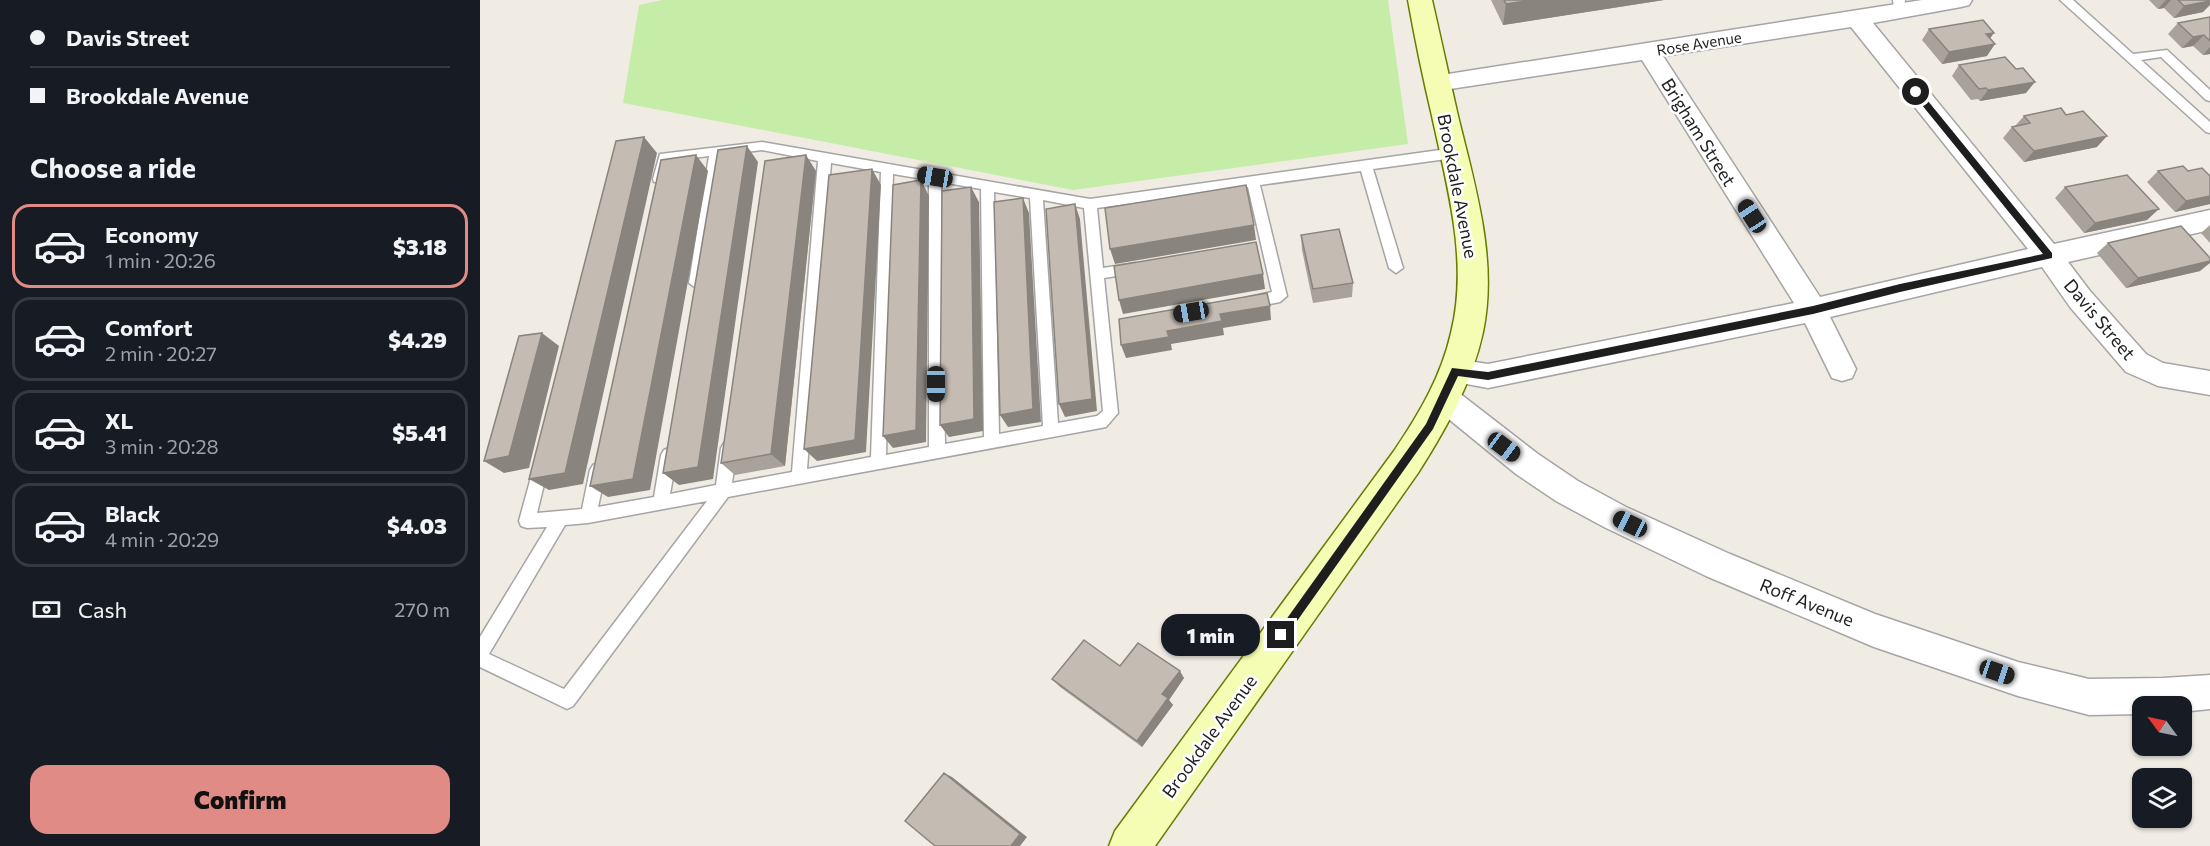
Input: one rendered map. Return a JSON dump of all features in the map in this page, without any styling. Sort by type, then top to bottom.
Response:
[{"type":"street","name":"Brookdale Avenue","points":[[1130,846],[1406,462],[1430,426],[1450,385],[1468,328],[1473,268],[1464,197],[1420,0]]},
{"type":"street","name":"Rose Avenue","points":[[1437,83],[1857,19],[1899,6],[1961,0]]},
{"type":"street","name":"Davis Street","points":[[1857,19],[2049,256],[2080,299],[2136,363],[2158,374],[2210,383]]},
{"type":"street","name":"Brigham Street","points":[[1648,51],[1813,310],[1842,369]]},
{"type":"street","points":[[1450,385],[1813,310],[1900,288],[2210,220]]},
{"type":"street","points":[[2158,374],[2210,394]]},
{"type":"street","name":"Roff Avenue","points":[[1450,385],[1527,464],[1567,491],[1615,517],[1718,565],[1874,630],[2018,679],[2089,697],[2163,696],[2210,692]]},
{"type":"lane","points":[[2066,0],[2210,129]]},
{"type":"lane","points":[[2131,58],[2163,52],[2210,97]]},
{"type":"lane","points":[[656,192],[664,157],[762,146],[768,153],[825,157],[1090,204],[1454,153]]},
{"type":"lane","points":[[694,292],[716,151]]},
{"type":"lane","points":[[799,478],[825,157]]},
{"type":"lane","points":[[1366,165],[1396,268]]},
{"type":"lane","points":[[878,463],[887,168]]},
{"type":"lane","points":[[935,177],[937,453]]},
{"type":"lane","points":[[1236,304],[1280,296],[1263,248],[1253,181]]},
{"type":"lane","points":[[987,186],[992,443]]},
{"type":"lane","points":[[1036,194],[1051,432]]},
{"type":"lane","points":[[544,453],[527,521],[588,516],[1101,422],[1111,413],[1108,327],[1097,274],[1090,204]]},
{"type":"lane","points":[[1097,274],[1154,265]]},
{"type":"lane","points":[[480,658],[567,700],[723,492],[731,432]]},
{"type":"lane","points":[[662,503],[671,444]]},
{"type":"lane","points":[[588,516],[600,458]]},
{"type":"lane","points":[[480,653],[560,519]]},
{"type":"green space","points":[[662,0],[1388,0],[1408,144],[1073,190],[623,103],[639,5]]},
{"type":"building","points":[[1504,0],[1533,0],[1506,4]]},
{"type":"building","points":[[2178,0],[2210,0],[2210,1],[2184,6]]},
{"type":"building","points":[[2210,17],[2210,41],[2204,35],[2193,37],[2178,23]]},
{"type":"building","points":[[1983,20],[1994,33],[1986,34],[1995,44],[1949,52],[1929,29]]},
{"type":"building","points":[[2005,57],[2016,69],[2023,68],[2035,82],[1988,90],[1979,89],[1959,65]]},
{"type":"building","points":[[2061,108],[2066,115],[2083,111],[2107,136],[2034,151],[2012,127],[2030,123],[2024,116]]},
{"type":"building","points":[[644,137],[565,473],[529,479],[616,141]]},
{"type":"building","points":[[747,146],[698,467],[663,473],[718,150]]},
{"type":"building","points":[[696,155],[633,479],[590,486],[661,160]]},
{"type":"building","points":[[806,155],[771,454],[721,463],[765,161]]},
{"type":"building","points":[[2183,166],[2188,171],[2202,168],[2210,176],[2210,196],[2186,201],[2158,171]]},
{"type":"building","points":[[872,169],[855,440],[804,449],[829,175]]},
{"type":"building","points":[[2127,175],[2159,209],[2095,223],[2065,187]]},
{"type":"building","points":[[921,180],[916,430],[883,436],[893,185]]},
{"type":"building","points":[[1246,185],[1254,225],[1110,249],[1105,208]]},
{"type":"building","points":[[971,187],[974,419],[940,425],[942,191]]},
{"type":"building","points":[[1023,198],[1033,409],[1000,415],[994,202]]},
{"type":"building","points":[[1075,204],[1092,399],[1059,404],[1046,209]]},
{"type":"building","points":[[2181,226],[2210,258],[2210,261],[2138,278],[2108,243]]},
{"type":"building","points":[[1339,229],[1353,283],[1313,289],[1301,235]]},
{"type":"building","points":[[1256,242],[1263,274],[1119,300],[1114,266]]},
{"type":"building","points":[[1267,293],[1270,306],[1220,314],[1222,321],[1167,331],[1169,337],[1121,345],[1119,319]]},
{"type":"building","points":[[542,333],[509,456],[484,461],[519,336]]},
{"type":"building","points":[[1084,640],[1120,666],[1138,643],[1180,671],[1162,694],[1168,698],[1137,741],[1052,679]]},
{"type":"building","points":[[944,773],[1020,834],[1011,846],[935,846],[905,821]]},
{"type":"route","points":[[1281,635],[1430,426],[1455,371],[1488,376],[1813,310],[1900,288],[2049,256],[1916,92]]}]
